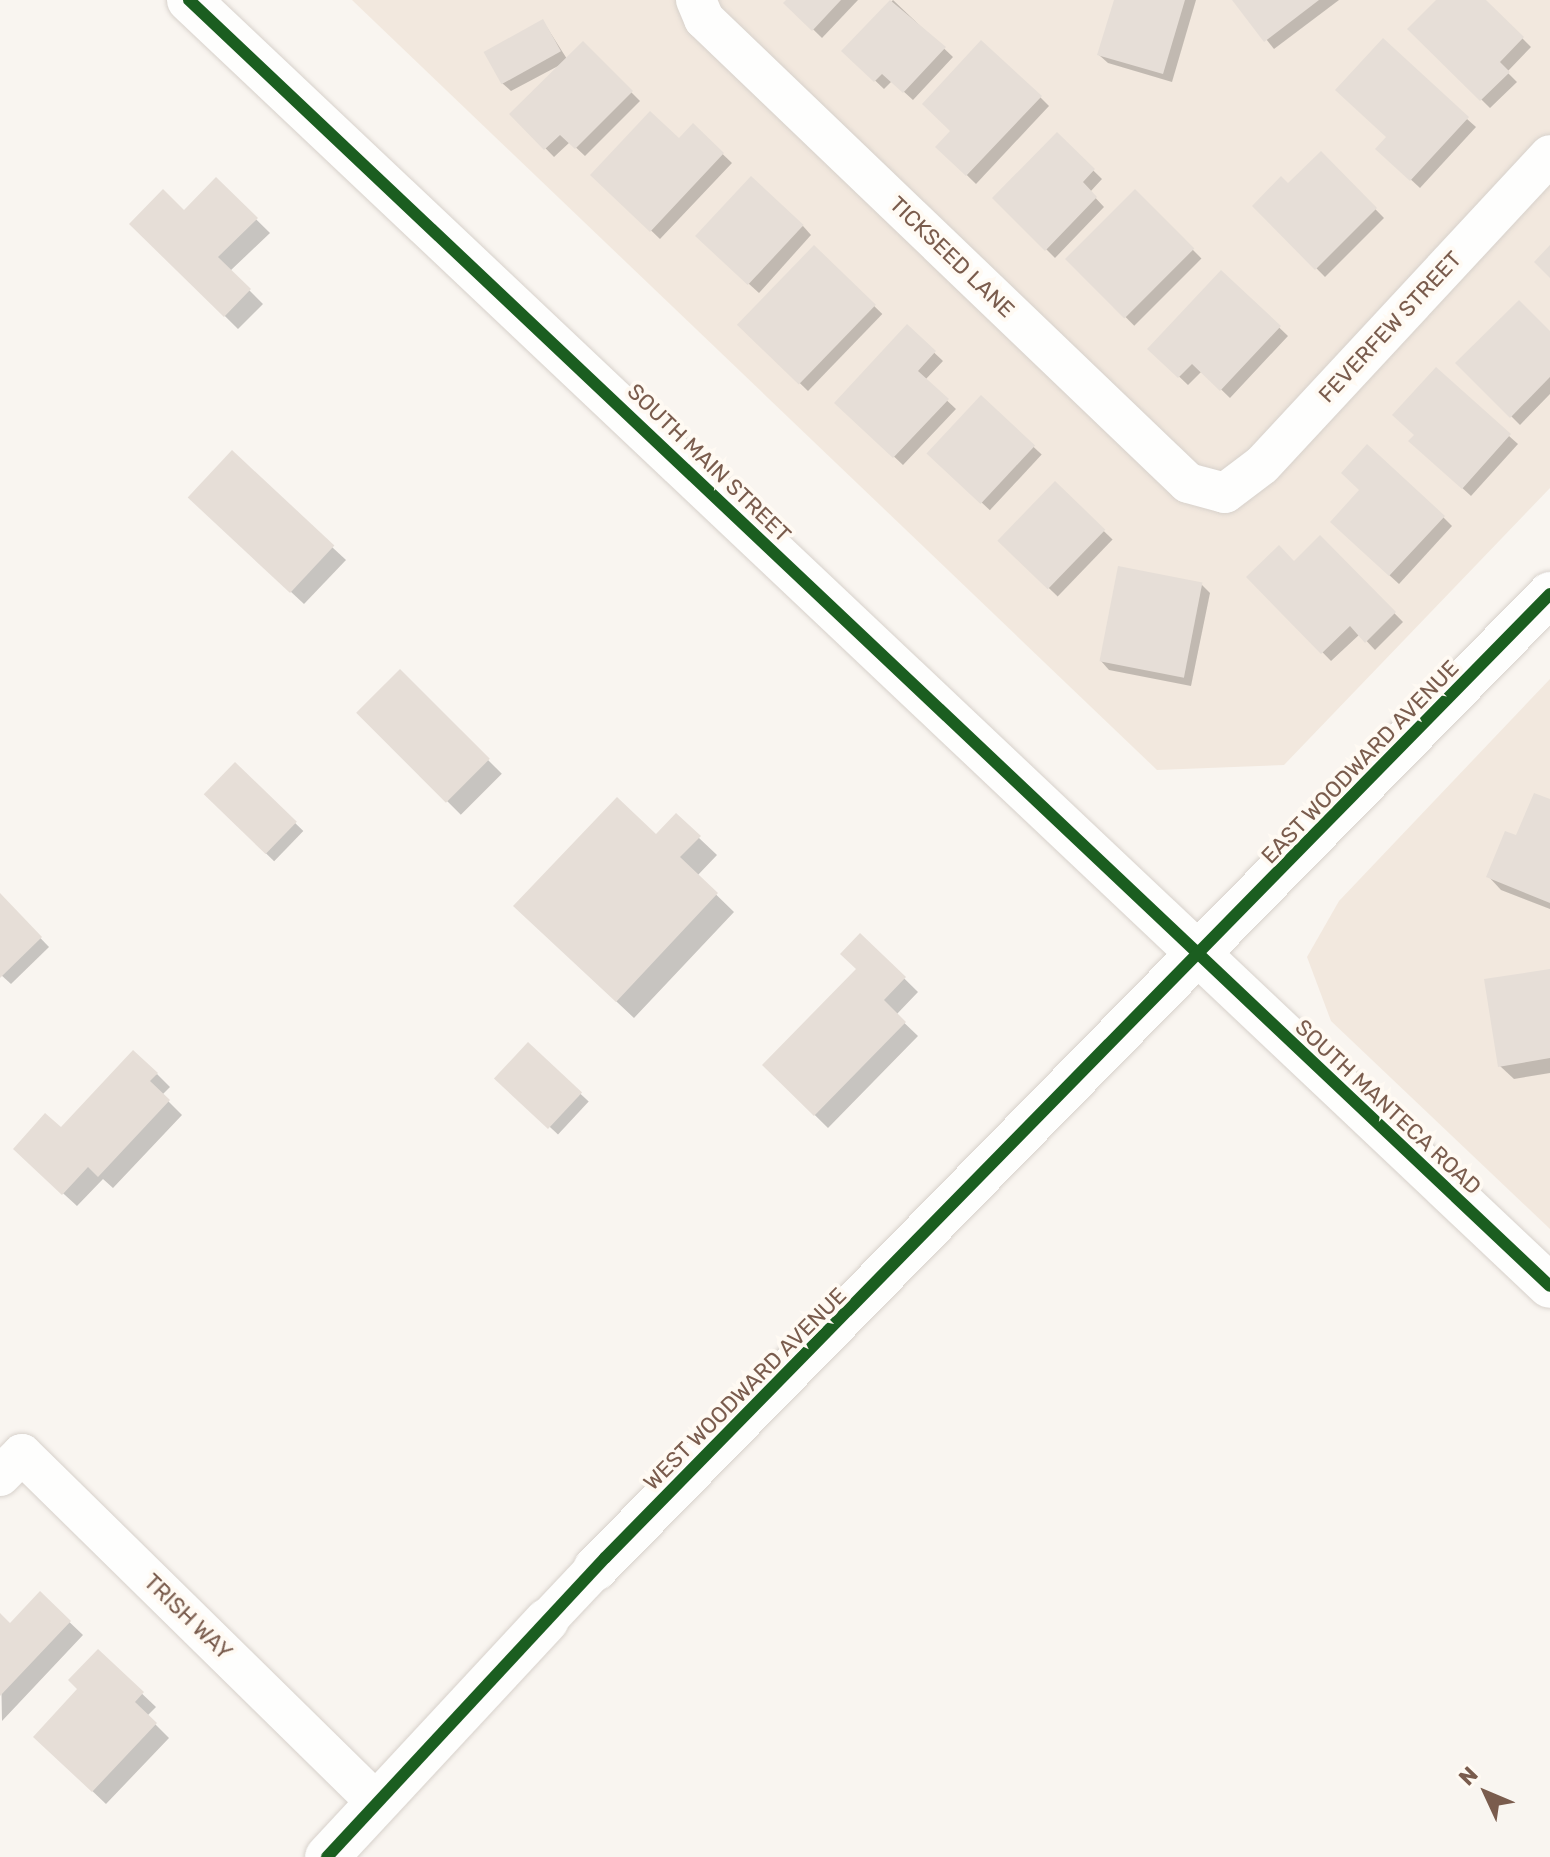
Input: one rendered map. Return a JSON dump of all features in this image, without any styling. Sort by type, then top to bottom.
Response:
[{"type":"street","name":"SOUTH MAIN STREET","points":[[189,0],[1199,957]]},
{"type":"street","name":"TICKSEED LANE","points":[[696,0],[704,19],[1188,483],[1225,493]]},
{"type":"street","name":"FEVERFEW STREET","points":[[1225,493],[1262,465],[1550,155]]},
{"type":"street","name":"EAST WOODWARD AVENUE","points":[[1199,957],[1550,594]]},
{"type":"street","name":"SOUTH MANTECA ROAD","points":[[1199,957],[1550,1286]]},
{"type":"street","name":"WEST WOODWARD AVENUE","points":[[327,1857],[595,1569],[1199,957]]},
{"type":"street","name":"TRISH WAY","points":[[0,1476],[22,1454],[377,1803]]},
{"type":"shaded area","points":[[352,0],[1550,0],[1550,488],[1284,765],[1157,770]]},
{"type":"shaded area","points":[[1550,679],[1550,1229],[1331,1021],[1307,957],[1339,901]]},
{"type":"building","points":[[786,0],[841,0],[812,31],[783,3]]},
{"type":"building","points":[[890,0],[946,47],[903,93],[882,74],[874,82],[841,51]]},
{"type":"building","points":[[1114,0],[1185,0],[1163,74],[1097,55]]},
{"type":"building","points":[[1232,0],[1319,0],[1264,42]]},
{"type":"building","points":[[1436,0],[1486,0],[1524,37],[1500,62],[1510,72],[1480,101],[1407,29]]},
{"type":"building","points":[[543,19],[561,51],[501,84],[484,52]]},
{"type":"building","points":[[1383,38],[1469,117],[1410,181],[1375,149],[1386,137],[1335,90]]},
{"type":"building","points":[[981,40],[1042,96],[966,176],[935,147],[950,131],[922,104]]},
{"type":"building","points":[[583,41],[633,91],[575,149],[560,135],[544,150],[509,114]]},
{"type":"building","points":[[650,111],[679,138],[693,123],[724,153],[650,232],[590,175]]},
{"type":"building","points":[[1057,132],[1095,169],[1083,182],[1097,197],[1045,251],[992,198]]},
{"type":"building","points":[[1321,151],[1377,208],[1315,270],[1252,206],[1281,176],[1288,183]]},
{"type":"building","points":[[751,176],[804,225],[748,285],[695,236]]},
{"type":"building","points":[[216,177],[258,218],[218,257],[251,289],[224,317],[129,224],[163,189],[184,210]]},
{"type":"building","points":[[1135,189],[1194,248],[1124,318],[1065,259]]},
{"type":"building","points":[[814,245],[876,305],[799,385],[737,325]]},
{"type":"building","points":[[1550,245],[1550,278],[1534,262]]},
{"type":"building","points":[[1221,270],[1281,326],[1220,391],[1192,364],[1178,378],[1147,349]]},
{"type":"building","points":[[1519,300],[1550,331],[1550,377],[1510,418],[1455,363]]},
{"type":"building","points":[[907,324],[936,351],[918,371],[949,399],[893,458],[834,403]]},
{"type":"building","points":[[1436,367],[1511,434],[1462,489],[1408,441],[1414,435],[1392,415]]},
{"type":"building","points":[[981,395],[1035,445],[981,504],[926,454]]},
{"type":"building","points":[[1367,444],[1445,516],[1389,576],[1330,522],[1359,490],[1341,473]]},
{"type":"building","points":[[232,450],[334,545],[290,593],[188,498]]},
{"type":"building","points":[[1055,481],[1105,530],[1048,589],[997,541]]},
{"type":"building","points":[[1320,535],[1396,612],[1365,643],[1350,626],[1321,654],[1246,577],[1279,545],[1294,561]]},
{"type":"building","points":[[1118,566],[1202,582],[1184,678],[1099,661]]},
{"type":"building","points":[[400,669],[490,759],[446,803],[356,713]]},
{"type":"building","points":[[235,762],[297,822],[266,854],[204,794]]},
{"type":"building","points":[[1534,793],[1550,799],[1550,903],[1486,877],[1505,831],[1516,835]]},
{"type":"building","points":[[617,797],[656,834],[676,813],[701,836],[680,857],[718,893],[616,1002],[513,906]]},
{"type":"building","points":[[0,893],[42,937],[0,978]]},
{"type":"building","points":[[860,933],[906,977],[884,1000],[906,1022],[814,1116],[762,1065],[856,969],[840,954]]},
{"type":"building","points":[[1550,969],[1550,1058],[1498,1067],[1484,979]]},
{"type":"building","points":[[528,1042],[582,1092],[548,1129],[494,1079]]},
{"type":"building","points":[[133,1050],[158,1073],[150,1081],[170,1100],[98,1177],[88,1167],[62,1195],[13,1149],[45,1113],[61,1127]]},
{"type":"building","points":[[40,1591],[71,1621],[0,1696],[0,1613],[10,1623]]},
{"type":"building","points":[[98,1649],[144,1692],[135,1702],[157,1723],[92,1792],[33,1737],[77,1689],[68,1680]]},
{"type":"cycle path","points":[[189,0],[1550,1286]]},
{"type":"cycle path","points":[[327,1857],[605,1558],[1550,594]]}]
